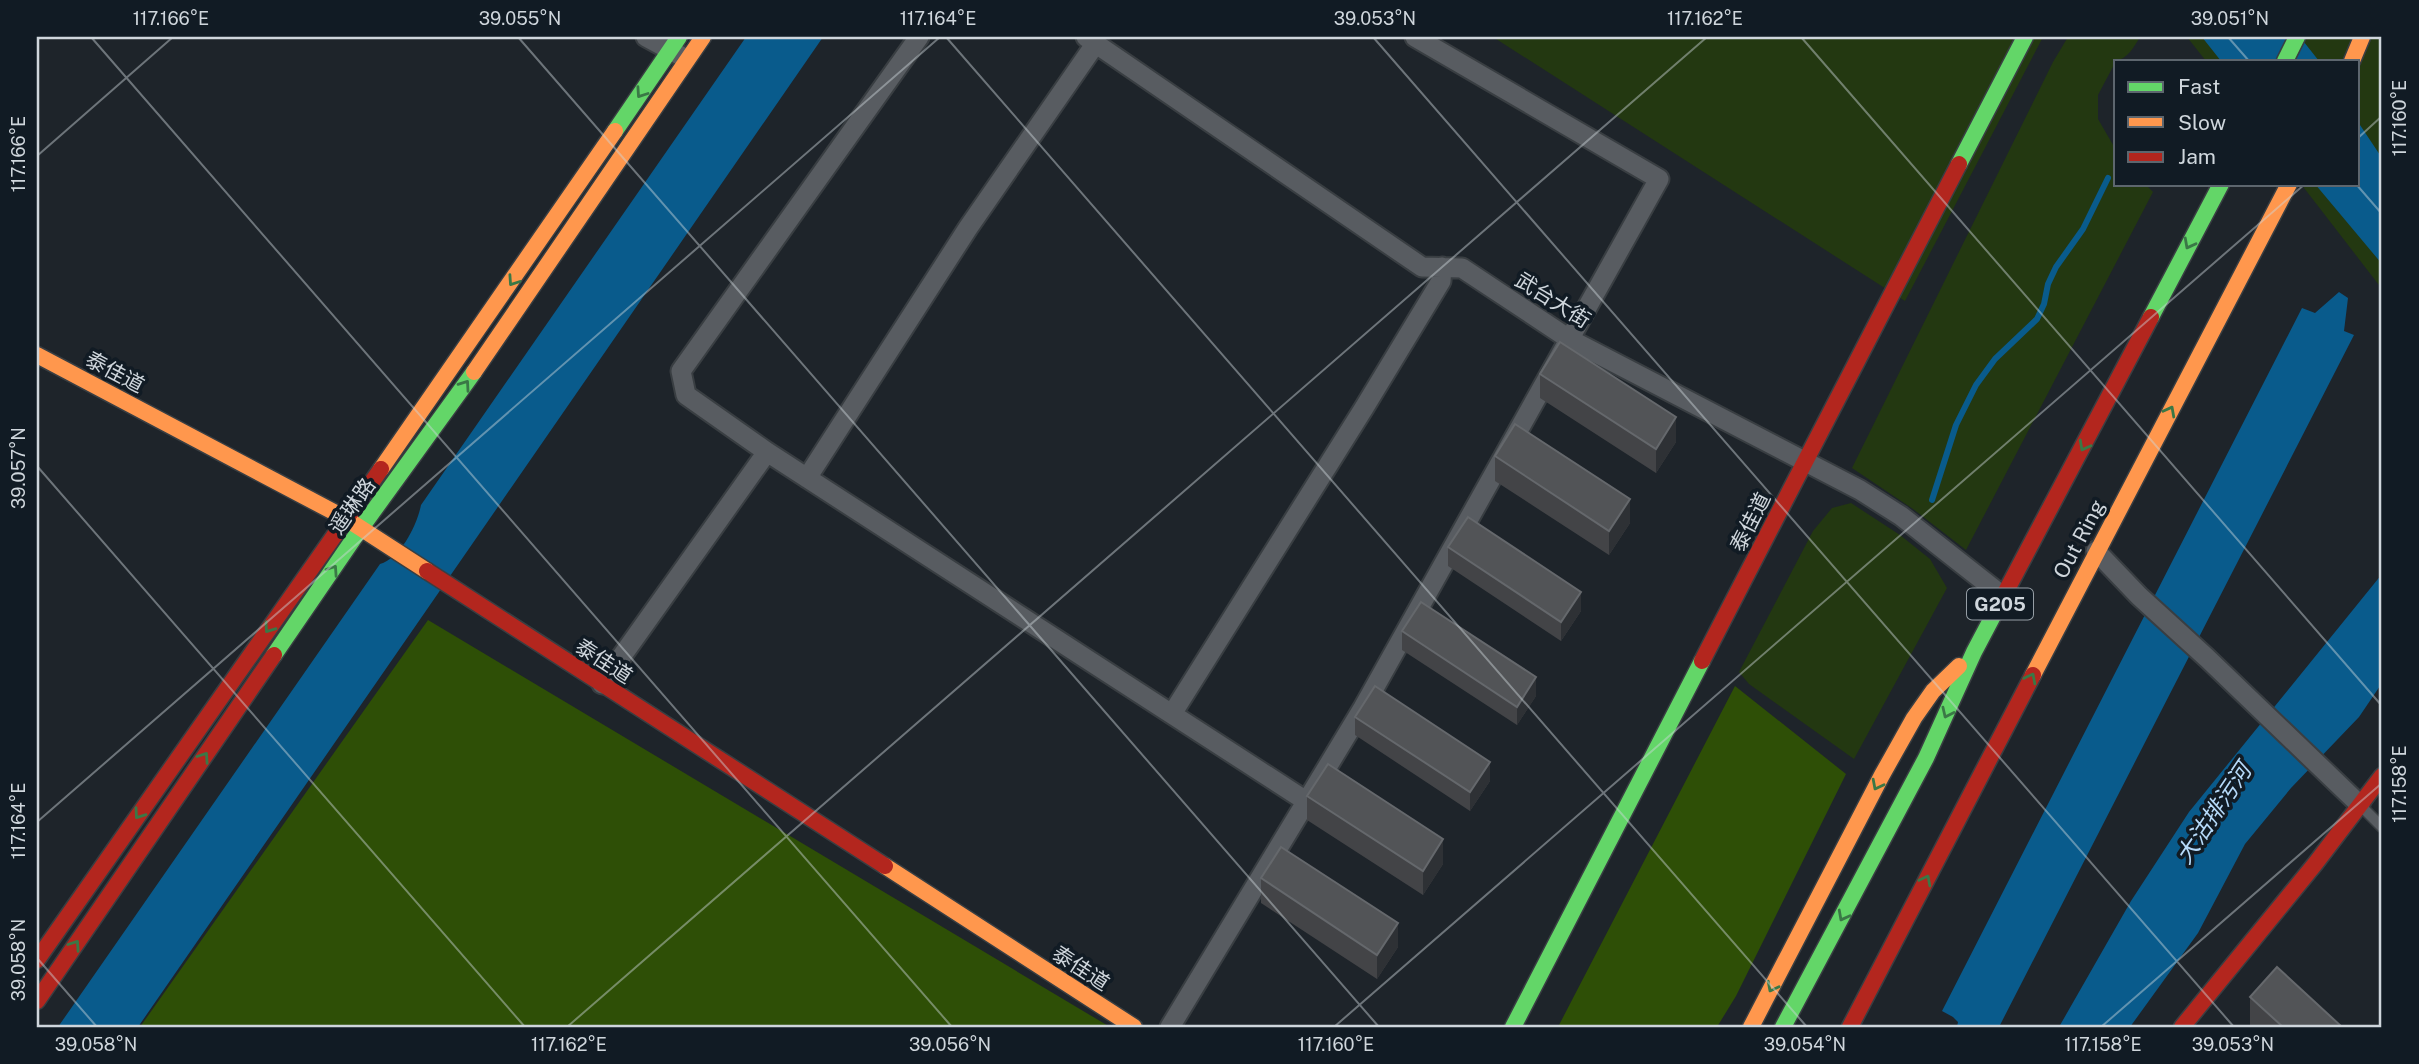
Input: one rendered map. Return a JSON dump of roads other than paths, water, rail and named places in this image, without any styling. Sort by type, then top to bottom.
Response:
[{"type":"main road","name":"遥琳路","points":[[37,1001],[361,528],[452,404],[703,37]]},
{"type":"main road","name":"泰佳道","points":[[1513,1027],[2025,37]]},
{"type":"main road","points":[[2286,60],[2297,37]]},
{"type":"main road","points":[[2352,60],[2362,37]]},
{"type":"main road","name":"遥琳路","points":[[37,960],[345,518],[464,353],[675,43]]},
{"type":"main road","name":"Out Ring","points":[[1783,1027],[1926,758],[1974,652],[2220,186]]},
{"type":"main road","name":"Out Ring","points":[[1850,1027],[2287,186]]},
{"type":"main road","name":"泰佳道","points":[[37,355],[345,518],[1134,1027]]},
{"type":"main road","points":[[1751,1027],[1914,718],[1933,691],[1974,652]]},
{"type":"main road","points":[[2182,1027],[2315,864],[2382,776]]},
{"type":"street","points":[[646,37],[675,43],[688,60]]},
{"type":"street","points":[[919,37],[681,371],[686,395],[767,452],[1306,801]]},
{"type":"street","points":[[1170,1027],[1363,708],[1659,179],[1415,37]]},
{"type":"street","points":[[807,478],[1091,40]]},
{"type":"street","name":"武台大街","points":[[1091,40],[1422,267],[1462,268],[1569,339],[1860,490],[1901,516],[2004,597]]},
{"type":"street","points":[[1172,714],[1441,281],[1442,267]]},
{"type":"street","points":[[602,684],[767,452]]},
{"type":"street","points":[[2096,551],[2139,596],[2360,805]]},
{"type":"lane","points":[[2360,805],[2382,827]]},
{"type":"water","points":[[746,37],[823,37],[138,1027],[58,1027],[380,564],[395,555],[407,540],[421,505]]},
{"type":"water","points":[[2202,37],[2300,37],[2318,60],[2220,60]]},
{"type":"water","points":[[2360,125],[2382,158],[2382,264],[2317,186],[2360,186]]},
{"type":"water","points":[[2339,292],[2348,298],[2344,331],[2354,335],[1999,1027],[1957,1027],[1958,1022],[1942,1011],[2302,308],[2315,313]]},
{"type":"water","name":"大沽排污河","points":[[2382,574],[2382,683],[2359,717],[2291,788],[2245,844],[2198,933],[2130,1027],[2059,1027],[2131,901],[2189,812]]},
{"type":"waterway","points":[[1932,500],[1956,425],[1976,385],[1995,359],[2037,319],[2056,267],[2083,229],[2108,178]]}]
